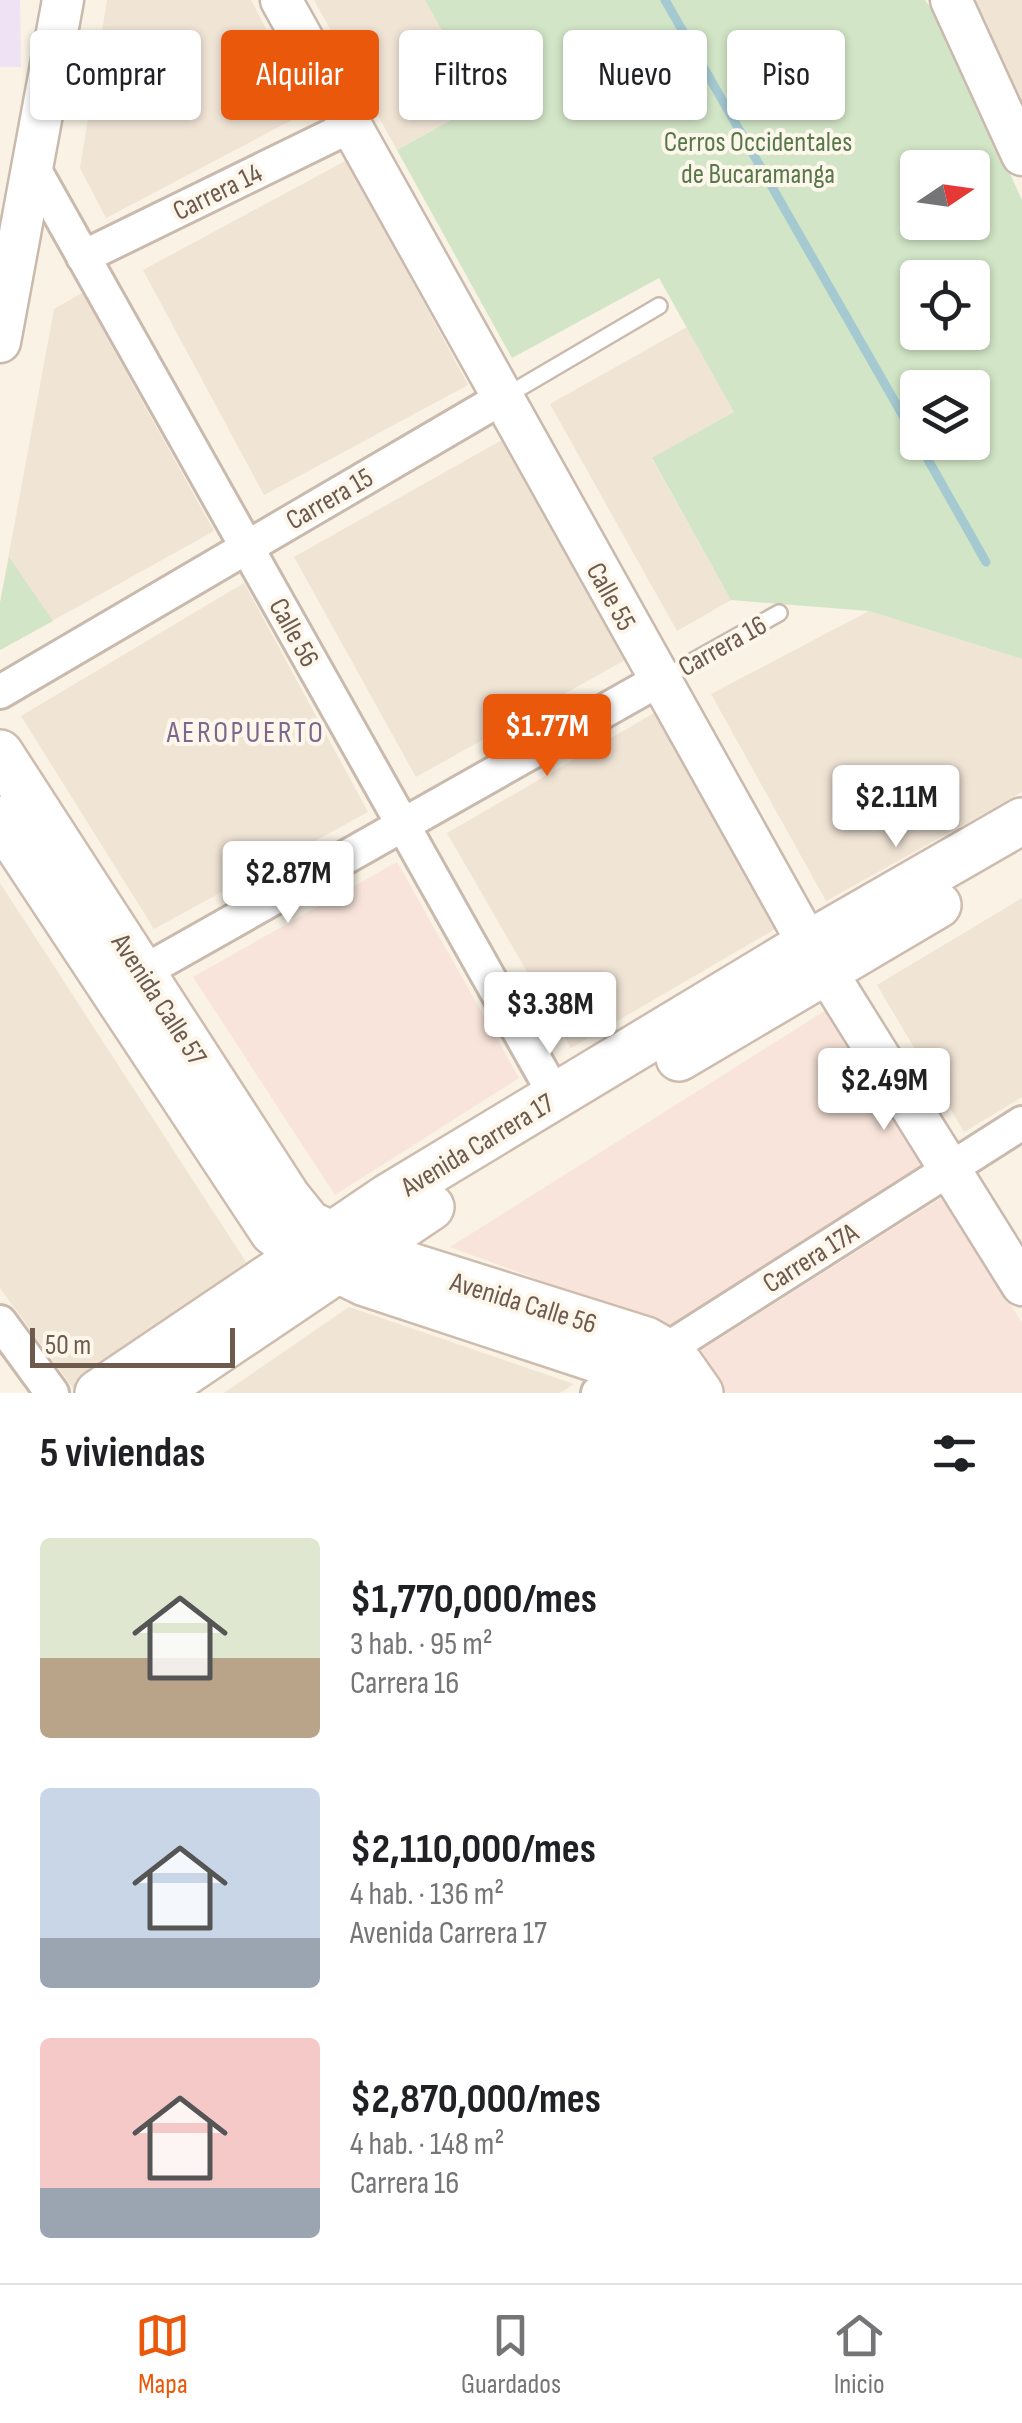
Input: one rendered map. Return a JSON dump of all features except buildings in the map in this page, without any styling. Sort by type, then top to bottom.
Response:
[{"type":"main road","name":"Avenida Calle 57","points":[[0,753],[298,1212],[334,1252]]},
{"type":"main road","name":"Avenida Calle 57","points":[[0,819],[258,1213],[273,1232],[334,1252]]},
{"type":"main road","name":"Avenida Carrera 17","points":[[98,1393],[334,1252],[422,1212],[1022,821]]},
{"type":"main road","name":"Avenida Carrera 17","points":[[155,1393],[334,1252],[556,1096],[816,958],[1022,856]]},
{"type":"main road","name":"Avenida Calle 56","points":[[334,1252],[631,1335],[639,1377],[687,1371],[700,1393]]},
{"type":"street","name":"Calle 55","points":[[281,0],[816,958],[1022,1285]]},
{"type":"street","points":[[951,0],[1022,155]]},
{"type":"street","points":[[0,342],[61,5]]},
{"type":"street","name":"Carrera 14","points":[[84,257],[351,126]]},
{"type":"street","name":"Calle 56","points":[[33,167],[556,1096]]},
{"type":"street","name":"Carrera 15","points":[[0,692],[502,398]]},
{"type":"street","name":"Carrera 16","points":[[143,972],[659,680]]},
{"type":"street","name":"Carrera 17A","points":[[639,1377],[1022,1123]]},
{"type":"street","points":[[0,1322],[52,1393]]},
{"type":"lane","name":"Carrera 15","points":[[502,398],[660,306]]},
{"type":"lane","name":"Carrera 16","points":[[659,680],[779,613]]},
{"type":"shaded area","points":[[0,0],[20,0],[21,67],[0,67]]},
{"type":"shaded area","points":[[107,0],[251,0],[267,30],[221,30],[221,120],[292,120],[106,218],[80,168],[88,120],[201,120],[201,30],[102,30]]},
{"type":"shaded area","points":[[314,0],[425,0],[442,30],[399,30],[399,120],[451,120],[397,150],[379,117],[379,30],[331,30]]},
{"type":"shaded area","points":[[971,0],[1022,0],[1022,111]]},
{"type":"shaded area","points":[[347,160],[468,385],[264,495],[143,270]]},
{"type":"shaded area","points":[[82,293],[214,531],[0,650],[0,603],[54,309]]},
{"type":"shaded area","points":[[687,327],[734,412],[652,459],[731,600],[677,631],[550,404]]},
{"type":"shaded area","points":[[502,440],[625,660],[416,777],[294,557]]},
{"type":"shaded area","points":[[244,583],[368,812],[154,929],[21,716]]},
{"type":"shaded area","points":[[869,611],[1022,659],[1022,792],[826,901],[711,694]]},
{"type":"shaded area","points":[[654,713],[777,928],[571,1048],[447,833]]},
{"type":"shaded area","points":[[397,862],[519,1078],[335,1195],[193,977]]},
{"type":"shaded area","points":[[0,883],[246,1262],[73,1388],[0,1288]]},
{"type":"shaded area","points":[[1022,898],[1022,1097],[964,1132],[877,985]]},
{"type":"shaded area","points":[[831,1007],[929,1164],[670,1328],[450,1247]]},
{"type":"shaded area","points":[[943,1197],[1022,1323],[1022,1393],[726,1393],[700,1351]]},
{"type":"shaded area","points":[[349,1307],[574,1384],[560,1393],[224,1393]]},
{"type":"green space","name":"Cerros Occidentales de Bucaramanga","points":[[425,0],[925,0],[942,25],[1022,200],[1022,659],[869,611],[731,600],[652,458],[734,412],[659,278],[512,358],[397,150],[451,120],[543,120],[543,30],[442,30]]},
{"type":"green space","points":[[9,557],[53,621],[0,650],[0,603]]},
{"type":"waterway","points":[[665,0],[900,411]]},
{"type":"waterway","points":[[928,460],[986,562]]},
{"type":"district","name":"AEROPUERTO","points":[[246,732]]}]
